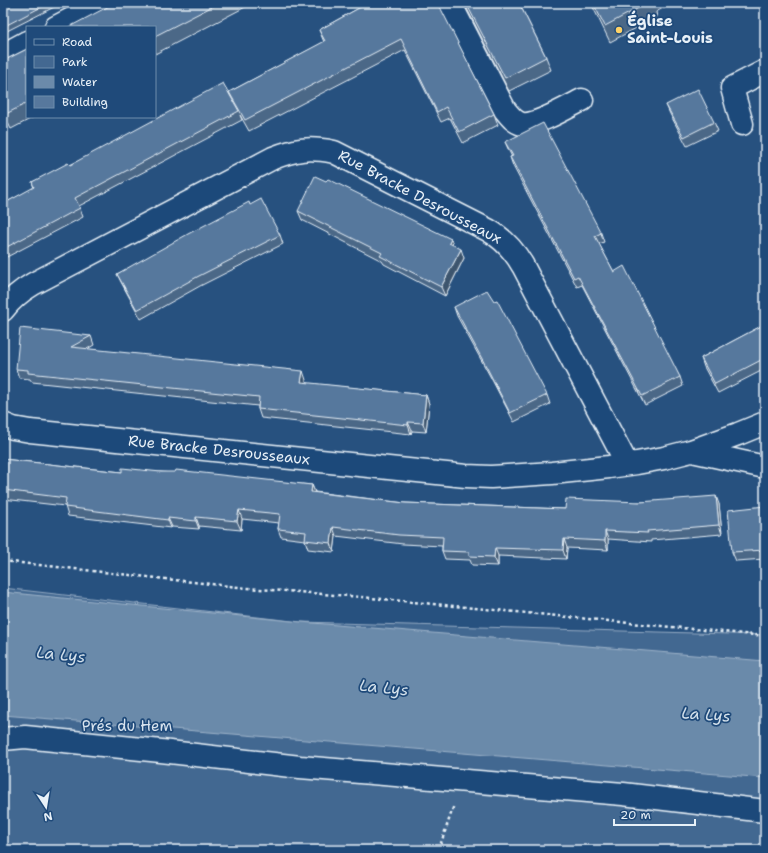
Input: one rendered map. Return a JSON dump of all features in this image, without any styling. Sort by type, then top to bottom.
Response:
[{"type":"street","points":[[58,26],[102,3]]},
{"type":"street","points":[[450,3],[505,110],[516,121],[521,124],[536,122],[582,100]]},
{"type":"street","points":[[3,55],[26,43]]},
{"type":"street","points":[[742,124],[732,88],[765,70]]},
{"type":"street","name":"Rue Bracke Desrousseaux","points":[[3,310],[10,300],[34,284],[273,158],[298,149],[334,152],[488,230],[501,237],[510,246],[523,266],[627,464]]},
{"type":"street","name":"Rue Bracke Desrousseaux","points":[[3,424],[13,428],[30,431],[466,476],[491,477],[552,473],[664,458],[691,451],[765,423]]},
{"type":"street","name":"Rue Bracke Desrousseaux","points":[[691,451],[765,467]]},
{"type":"street","points":[[3,739],[25,737],[300,767],[623,794],[765,810]]},
{"type":"path","points":[[3,561],[247,588],[361,597],[765,636]]},
{"type":"path","points":[[440,850],[451,812],[464,780]]},
{"type":"green space","name":"Prés du Hem","points":[[3,588],[301,622],[765,635],[765,850],[3,850]]},
{"type":"water","name":"La Lys","points":[[3,592],[301,622],[765,661],[765,778],[3,715]]},
{"type":"building","points":[[3,3],[49,3],[3,27]]},
{"type":"building","points":[[115,3],[219,3],[156,35],[156,26],[71,26]]},
{"type":"building","points":[[368,3],[438,3],[494,114],[459,132],[446,107],[437,112],[401,39],[245,120],[229,92],[325,41],[319,30]]},
{"type":"building","points":[[466,3],[519,3],[546,57],[505,78]]},
{"type":"building","points":[[593,3],[648,3],[605,26]]},
{"type":"building","points":[[26,50],[26,104],[6,114],[3,108],[3,61]]},
{"type":"building","points":[[223,83],[239,111],[75,198],[80,208],[3,249],[3,204],[34,187],[32,182],[68,163],[70,165]]},
{"type":"building","points":[[698,89],[714,122],[684,137],[666,105]]},
{"type":"building","points":[[543,123],[601,233],[595,236],[614,272],[624,266],[680,377],[642,396],[578,276],[574,278],[510,157],[513,156],[505,142]]},
{"type":"building","points":[[315,176],[326,181],[328,179],[451,239],[449,243],[461,249],[441,287],[380,256],[382,253],[298,211]]},
{"type":"building","points":[[261,199],[280,235],[197,277],[137,310],[117,274],[249,202],[250,205]]},
{"type":"building","points":[[487,290],[494,301],[497,300],[547,395],[510,413],[454,307]]},
{"type":"building","points":[[765,324],[765,358],[715,384],[701,358]]},
{"type":"building","points":[[20,328],[91,336],[71,347],[303,371],[301,382],[426,395],[423,423],[408,422],[408,425],[258,409],[259,397],[28,373],[28,370],[16,369]]},
{"type":"building","points":[[3,459],[122,472],[122,468],[161,472],[175,472],[176,470],[312,485],[311,492],[405,503],[565,509],[566,499],[640,502],[716,496],[719,525],[647,531],[648,533],[605,531],[605,541],[564,539],[563,550],[495,548],[494,557],[469,556],[469,552],[442,551],[443,537],[399,535],[333,527],[331,543],[305,540],[306,532],[278,529],[280,514],[239,510],[237,521],[196,517],[196,521],[168,518],[168,520],[65,507],[66,498],[3,490]]},
{"type":"building","points":[[765,506],[765,550],[732,552],[728,510]]},
{"type":"place","name":"Église Saint-Louis","points":[[619,30]]}]
